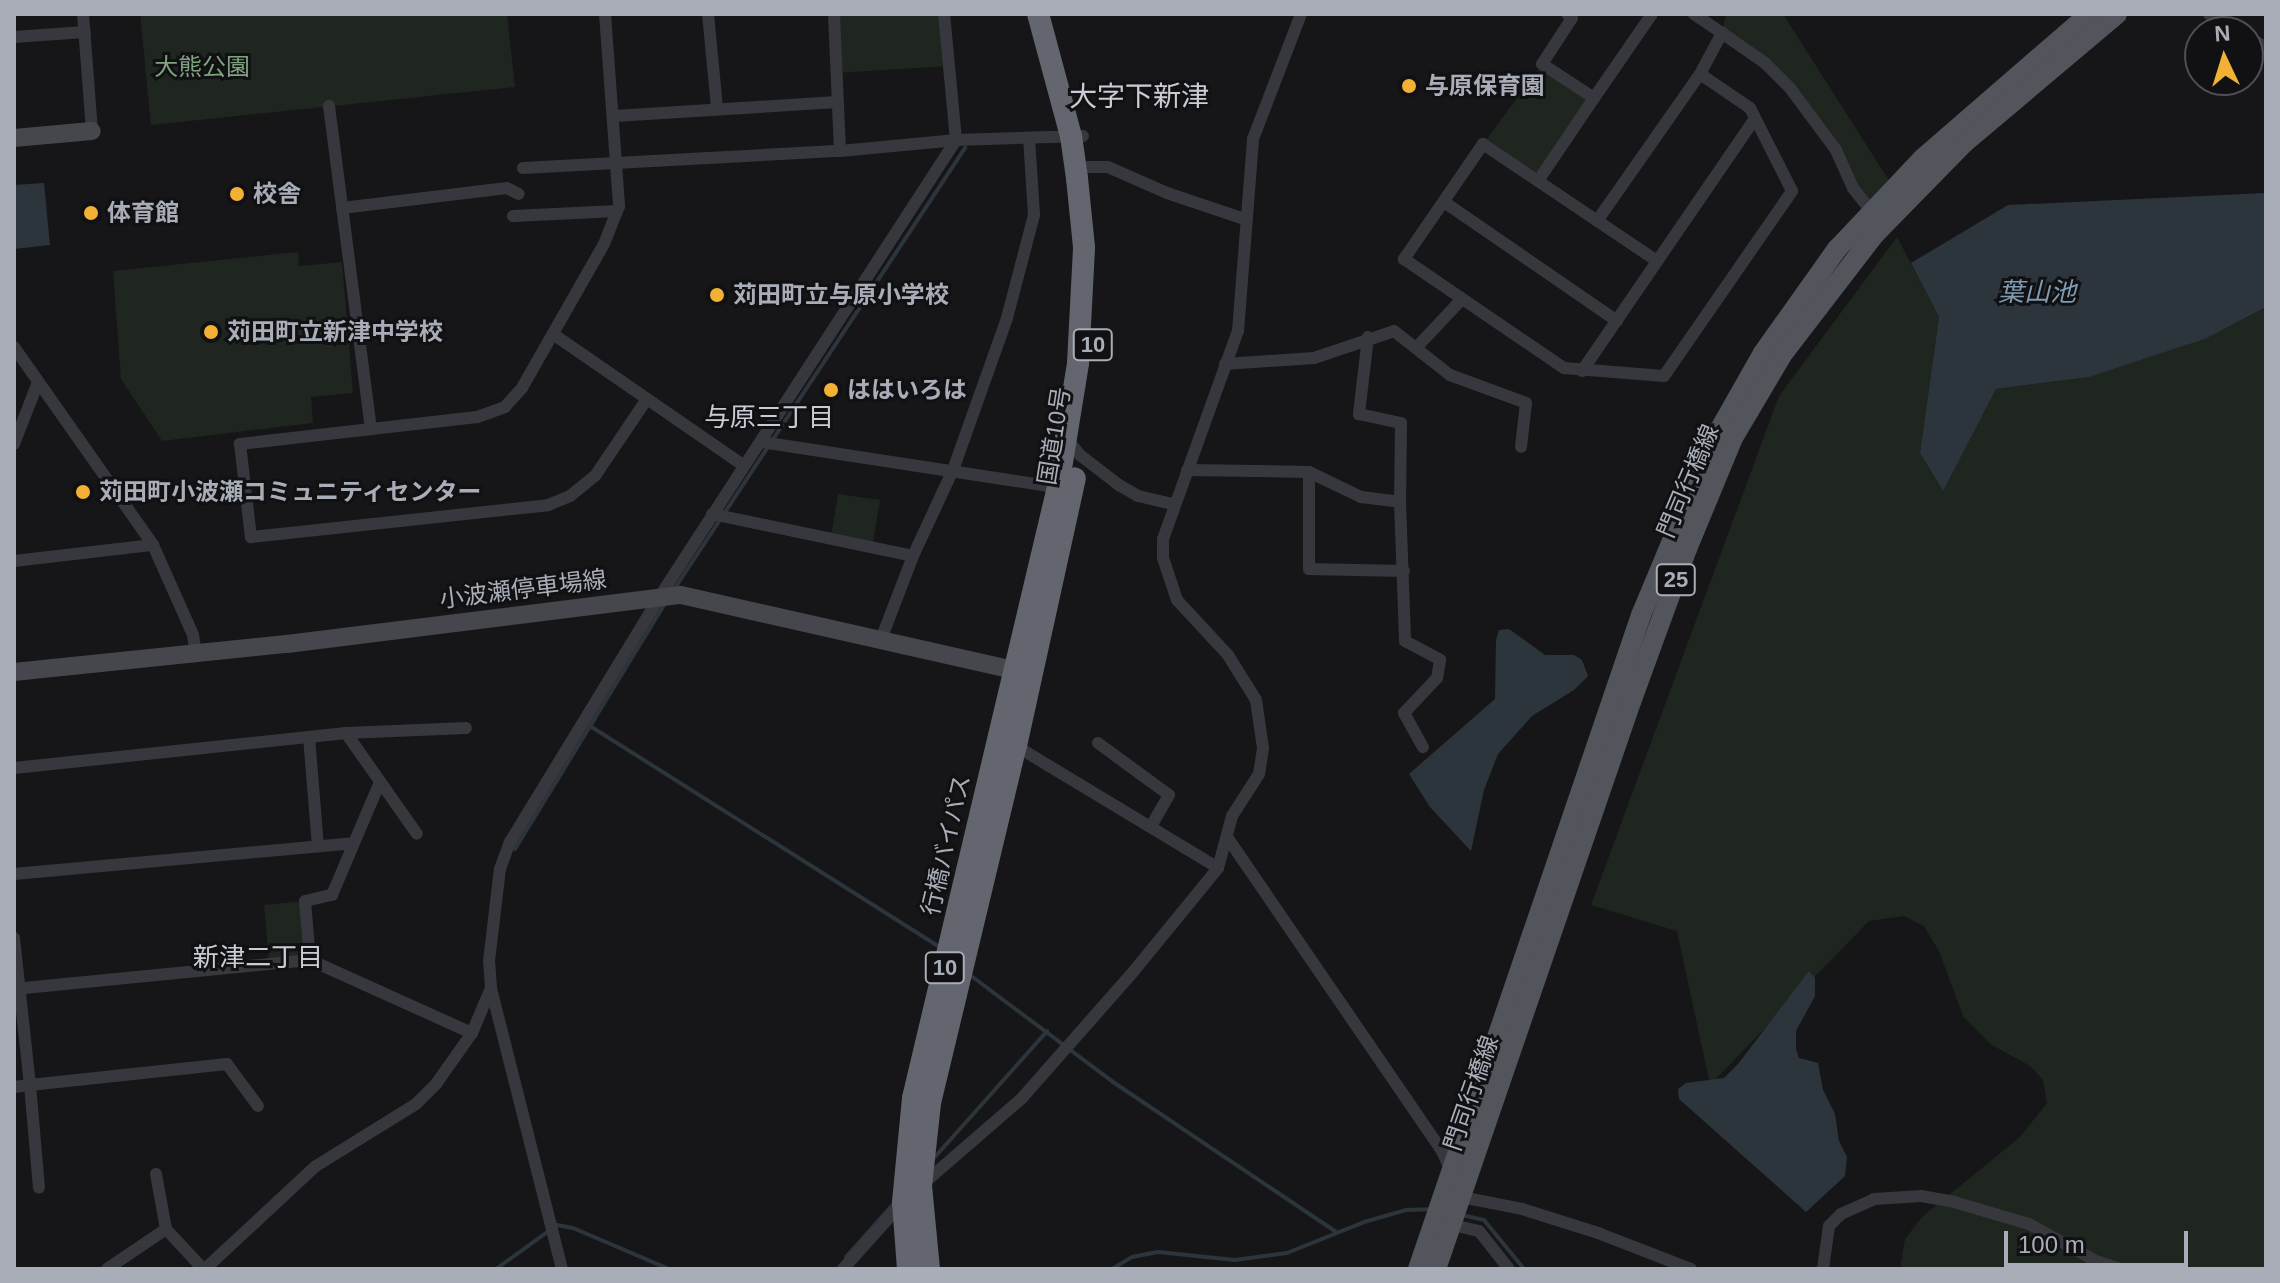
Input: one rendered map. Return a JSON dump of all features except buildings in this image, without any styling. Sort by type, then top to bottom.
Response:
[{"type":"highway","name":"国道10号","points":[[1022,672],[1074,447],[1095,336],[1092,205],[1088,167],[1038,14]]},
{"type":"highway","name":"国道10号","points":[[1055,14],[1077,136],[1084,247],[1074,447]]},
{"type":"highway","name":"行橋バイパス","points":[[929,1269],[921,1186],[930,1103],[1016,746],[1022,672]]},
{"type":"highway","name":"行橋バイパス","points":[[908,1269],[903,1202],[913,1098],[1022,672]]},
{"type":"main road","name":"門司行橋線","points":[[1418,1269],[1443,1224],[1454,1195],[1631,702],[1733,438],[1782,355],[1877,219],[1932,150],[2089,14]]},
{"type":"main road","name":"門司行橋線","points":[[1454,1195],[1451,1172],[1669,542],[1716,436],[1763,353],[1837,249],[1877,219],[2117,14]]},
{"type":"main road","points":[[14,138],[92,131]]},
{"type":"main road","name":"小波瀬停車場線","points":[[14,672],[660,596],[700,598],[880,642],[1022,672]]},
{"type":"main road","name":"門司行橋線","points":[[1436,1269],[1443,1224]]},
{"type":"street","points":[[83,14],[92,131]]},
{"type":"street","points":[[605,14],[615,116],[617,211],[604,244],[522,388],[505,407],[477,417],[240,444],[251,537],[548,505],[570,496],[595,476],[647,399]]},
{"type":"street","points":[[708,14],[717,108]]},
{"type":"street","points":[[834,14],[840,151]]},
{"type":"street","points":[[562,1269],[491,988],[489,961],[500,869],[510,842],[660,596],[956,140],[944,14]]},
{"type":"street","points":[[843,1269],[903,1202],[941,1165],[1001,1118],[1062,1055],[1218,868],[1221,846],[1227,837],[1232,816],[1259,774],[1263,748],[1261,714],[1256,700],[1228,655],[1177,600],[1163,558],[1163,539],[1238,331],[1253,139],[1301,14]]},
{"type":"street","points":[[1567,14],[1572,18],[1542,64],[1594,98]]},
{"type":"street","points":[[1538,181],[1652,14]]},
{"type":"street","points":[[1694,14],[1765,63],[1790,88],[1836,150],[1853,188],[1877,219]]},
{"type":"street","points":[[14,37],[85,32]]},
{"type":"street","points":[[1597,221],[1700,74],[1722,33]]},
{"type":"street","points":[[1657,261],[1483,144],[1404,259],[1564,368],[1664,376],[1792,191],[1750,108],[1700,74]]},
{"type":"street","points":[[615,116],[837,102]]},
{"type":"street","points":[[329,106],[371,429]]},
{"type":"street","points":[[1582,371],[1755,118]]},
{"type":"street","points":[[523,168],[840,151],[956,140],[1077,136]]},
{"type":"street","points":[[880,642],[913,556],[953,470],[1007,318],[1034,215],[1029,138]]},
{"type":"street","points":[[1088,167],[1108,167],[1167,193],[1247,220]]},
{"type":"street","points":[[342,208],[507,188],[519,194]]},
{"type":"street","points":[[1444,202],[1617,321]]},
{"type":"street","points":[[513,216],[617,211]]},
{"type":"street","points":[[1416,348],[1462,299]]},
{"type":"street","points":[[1225,364],[1314,358],[1331,354],[1368,337],[1394,331],[1450,375],[1526,403],[1521,447]]},
{"type":"street","points":[[553,334],[744,466]]},
{"type":"street","points":[[1368,337],[1359,414],[1401,423],[1400,502],[1405,641],[1436,656],[1440,667],[1437,678],[1404,713],[1423,747]]},
{"type":"street","points":[[14,347],[153,545],[193,635],[196,653]]},
{"type":"street","points":[[14,444],[38,382]]},
{"type":"street","points":[[761,442],[1065,488]]},
{"type":"street","points":[[1074,447],[1138,496],[1174,504]]},
{"type":"street","points":[[1187,470],[1309,472],[1361,497],[1400,502]]},
{"type":"street","points":[[1309,472],[1309,569],[1404,571]]},
{"type":"street","points":[[712,514],[913,556]]},
{"type":"street","points":[[14,561],[153,545]]},
{"type":"street","points":[[14,768],[346,733],[466,728]]},
{"type":"street","points":[[346,733],[417,834]]},
{"type":"street","points":[[309,737],[318,846]]},
{"type":"street","points":[[1098,743],[1169,795],[1151,826]]},
{"type":"street","points":[[1016,746],[1218,868]]},
{"type":"street","points":[[310,960],[305,901],[332,895],[380,782]]},
{"type":"street","points":[[1227,837],[1442,1151],[1451,1172]]},
{"type":"street","points":[[14,874],[353,843]]},
{"type":"street","points":[[14,938],[39,1188]]},
{"type":"street","points":[[17,988],[310,960],[472,1033]]},
{"type":"street","points":[[156,1174],[166,1229],[204,1269],[316,1166],[416,1104],[436,1084],[472,1033],[491,988]]},
{"type":"street","points":[[14,1087],[227,1064],[258,1106]]},
{"type":"street","points":[[1454,1195],[1522,1209],[1567,1223],[1691,1269]]},
{"type":"street","points":[[1823,1269],[1829,1226],[1841,1214],[1874,1199],[1921,1196],[1990,1211],[2029,1224],[2096,1261],[2120,1269]]},
{"type":"street","points":[[1443,1224],[1479,1231],[1509,1269]]},
{"type":"street","points":[[107,1269],[166,1229]]},
{"type":"green space","name":"大熊公園","points":[[140,14],[507,14],[515,87],[151,125]]},
{"type":"green space","points":[[834,14],[944,14],[948,66],[836,73]]},
{"type":"green space","points":[[1726,14],[1783,14],[1895,190],[1872,212],[1790,88],[1722,33]]},
{"type":"green space","points":[[1542,64],[1594,98],[1538,181],[1483,144]]},
{"type":"green space","points":[[1897,237],[1939,317],[1920,453],[1942,490],[1996,389],[2089,377],[2205,339],[2266,307],[2266,1269],[1900,1269],[1905,1239],[1922,1217],[2020,1137],[2047,1103],[2043,1080],[2030,1066],[1992,1045],[1963,1016],[1939,951],[1924,926],[1904,916],[1869,921],[1710,1085],[1677,931],[1591,905],[1779,396]]},
{"type":"green space","points":[[298,252],[299,266],[342,262],[353,393],[311,397],[313,423],[162,441],[121,379],[113,271]]},
{"type":"green space","points":[[838,494],[880,500],[873,542],[831,536]]},
{"type":"green space","points":[[305,901],[310,960],[269,963],[264,905]]},
{"type":"water","points":[[44,183],[50,245],[14,249],[14,185]]},
{"type":"water","name":"葉山池","points":[[2266,193],[2266,307],[2205,339],[2089,377],[1996,389],[1943,491],[1920,453],[1939,317],[1911,263],[2008,205]]},
{"type":"water","points":[[1509,629],[1545,655],[1574,655],[1582,660],[1588,676],[1574,690],[1532,716],[1498,754],[1484,790],[1471,851],[1430,807],[1409,774],[1495,699],[1496,640],[1499,630]]},
{"type":"water","points":[[1809,971],[1815,978],[1815,996],[1796,1031],[1796,1049],[1799,1058],[1818,1063],[1823,1090],[1835,1114],[1839,1141],[1847,1157],[1845,1176],[1806,1212],[1679,1099],[1678,1089],[1686,1083],[1724,1078]]},
{"type":"waterway","points":[[673,591],[965,148]]},
{"type":"waterway","points":[[515,849],[664,605]]},
{"type":"waterway","points":[[590,726],[940,947]]},
{"type":"waterway","points":[[970,975],[1113,1082],[1336,1232]]},
{"type":"waterway","points":[[934,1158],[1047,1031]]},
{"type":"waterway","points":[[846,1257],[896,1201]]},
{"type":"waterway","points":[[1112,1269],[1132,1257],[1158,1252],[1235,1260],[1287,1253],[1364,1222],[1406,1210],[1430,1209]]},
{"type":"waterway","points":[[1462,1215],[1484,1220],[1524,1269]]},
{"type":"waterway","points":[[496,1269],[557,1225],[573,1228],[669,1269]]},
{"type":"place","name":"与原保育園","points":[[1409,86]]},
{"type":"place","name":"校舎","points":[[237,194]]},
{"type":"place","name":"体育館","points":[[91,213]]},
{"type":"place","name":"苅田町立与原小学校","points":[[717,295]]},
{"type":"place","name":"苅田町立新津中学校","points":[[211,332]]},
{"type":"place","name":"ははいろは","points":[[831,390]]},
{"type":"place","name":"苅田町小波瀬コミュニティセンター","points":[[83,492]]},
{"type":"district","name":"大字下新津","points":[[1139,97]]},
{"type":"district","name":"与原三丁目","points":[[769,418]]},
{"type":"district","name":"新津二丁目","points":[[258,958]]}]
